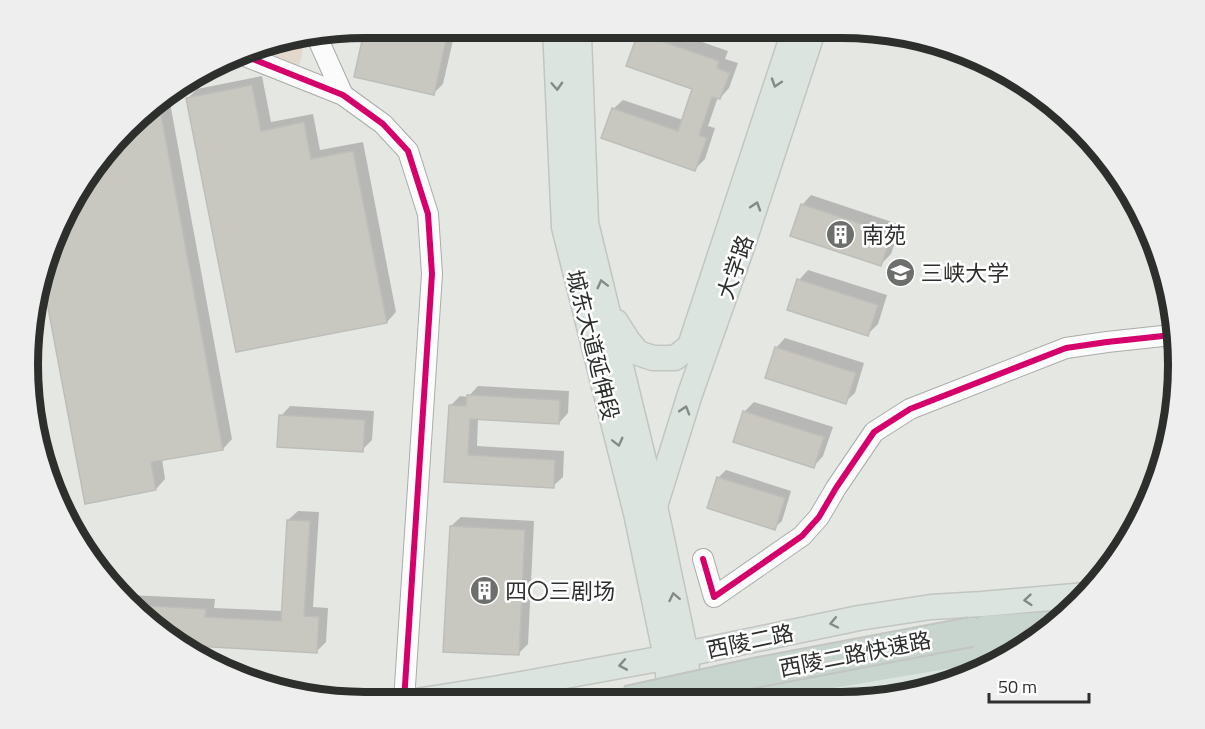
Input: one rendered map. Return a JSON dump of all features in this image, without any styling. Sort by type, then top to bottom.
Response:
[{"type":"highway","name":"西陵二路快速路","points":[[747,692],[827,675],[976,650],[1025,634]]},
{"type":"highway","name":"西陵二路快速路","points":[[668,692],[759,672],[1004,648]]},
{"type":"main road","name":"城东大道延伸段","points":[[555,38],[564,227],[636,513],[676,656]]},
{"type":"main road","name":"城东大道延伸段","points":[[579,38],[586,223],[655,506],[676,656]]},
{"type":"main road","name":"大学路","points":[[609,311],[638,353],[653,358],[675,358],[690,346],[792,38]]},
{"type":"main road","name":"大学路","points":[[655,506],[690,394],[741,250],[811,38]]},
{"type":"main road","name":"西陵二路","points":[[473,692],[676,656],[858,618],[931,607],[1072,596]]},
{"type":"main road","points":[[833,692],[976,650]]},
{"type":"main road","points":[[672,692],[676,656]]},
{"type":"main road","points":[[676,656],[686,692]]},
{"type":"street","points":[[319,41],[343,95]]},
{"type":"street","points":[[250,58],[343,95],[383,124],[408,151],[428,214],[432,274],[405,692]]},
{"type":"street","points":[[703,560],[714,597],[802,536],[819,517],[874,432],[910,409],[1066,348],[1166,336]]},
{"type":"shaded area","points":[[301,44],[301,60],[297,68],[260,55]]},
{"type":"building","points":[[363,38],[447,38],[434,95],[354,77]]},
{"type":"building","points":[[636,38],[652,38],[719,61],[717,68],[730,73],[720,99],[712,97],[699,135],[707,138],[695,171],[601,138],[612,108],[678,131],[692,89],[626,66]]},
{"type":"building","points":[[252,85],[261,131],[304,122],[311,159],[353,151],[387,323],[236,352],[186,98]]},
{"type":"building","points":[[160,109],[223,450],[151,462],[156,490],[85,504],[46,295],[62,239],[81,201],[105,165],[133,133]]},
{"type":"building","name":"南苑","points":[[801,204],[892,234],[881,266],[790,236]]},
{"type":"building","points":[[797,279],[878,305],[868,336],[787,310]]},
{"type":"building","points":[[775,347],[856,373],[846,404],[765,378]]},
{"type":"building","points":[[467,395],[560,400],[559,424],[470,419],[468,455],[555,460],[554,488],[444,482],[449,405],[466,406]]},
{"type":"building","points":[[743,411],[824,437],[814,468],[733,442]]},
{"type":"building","points":[[279,415],[365,420],[363,452],[277,447]]},
{"type":"building","points":[[717,477],[785,498],[775,530],[707,508]]},
{"type":"building","points":[[287,520],[310,521],[304,616],[319,617],[317,653],[198,646],[165,624],[144,606],[206,609],[205,617],[281,621]]},
{"type":"building","name":"四〇三剧场","points":[[450,526],[525,530],[519,655],[443,652]]},
{"type":"cycle path","points":[[250,58],[343,95],[383,124],[408,151],[428,214],[432,274],[405,692]]},
{"type":"cycle path","points":[[703,559],[714,597],[802,536],[819,517],[874,432],[910,409],[1066,348],[1166,336]]},
{"type":"place","name":"南苑","points":[[841,235]]},
{"type":"place","name":"三峡大学","points":[[900,273]]},
{"type":"place","name":"四〇三剧场","points":[[484,591]]}]
